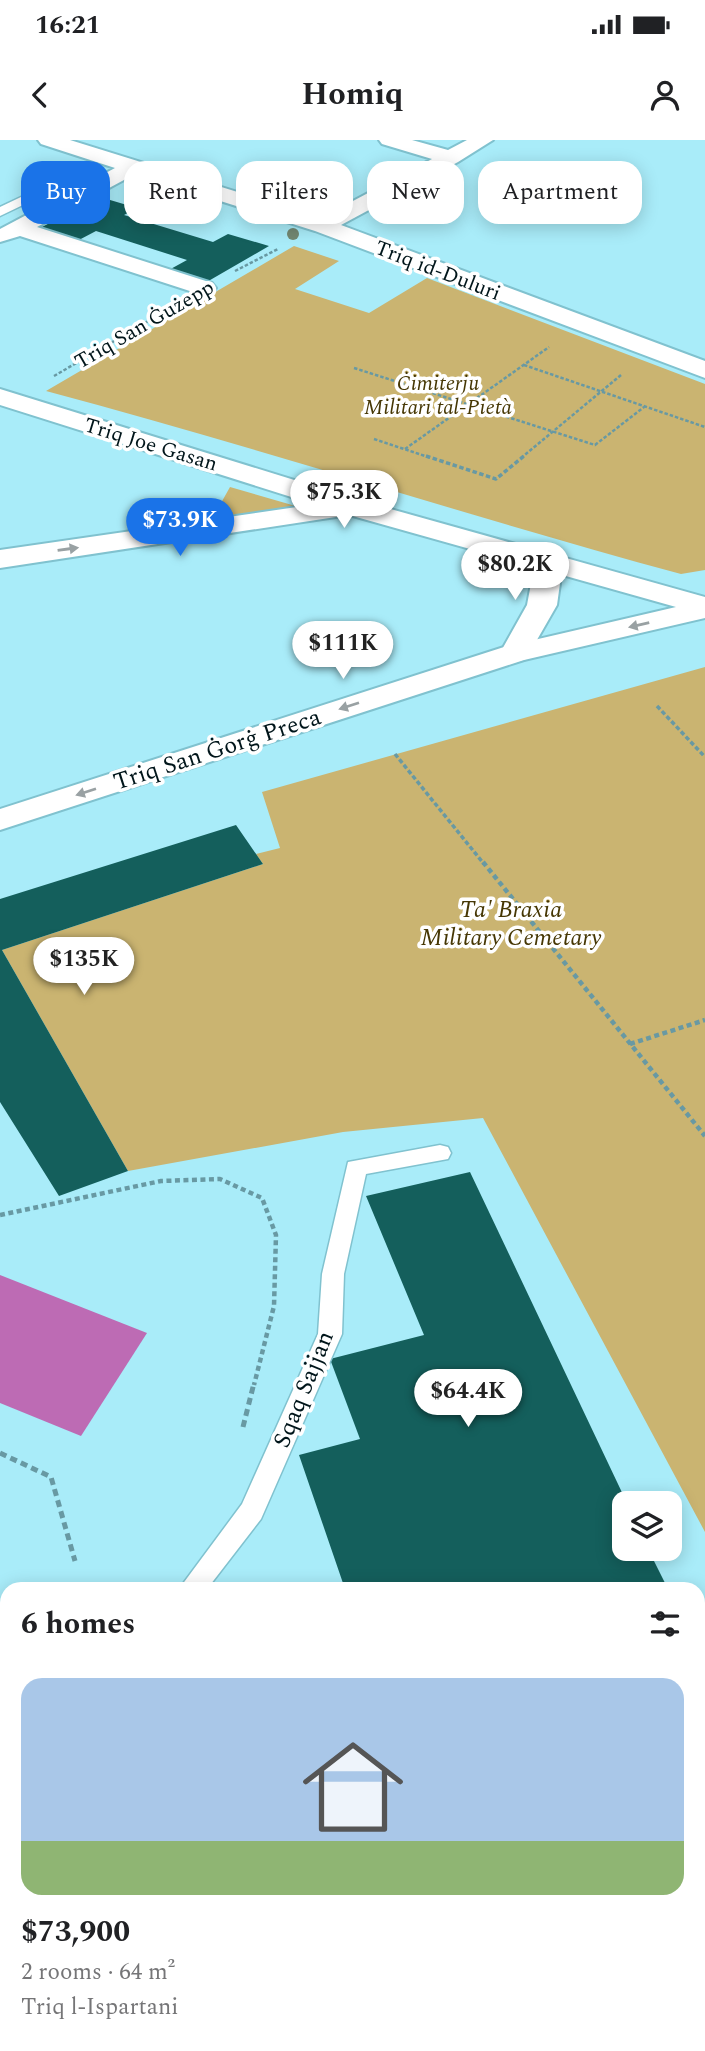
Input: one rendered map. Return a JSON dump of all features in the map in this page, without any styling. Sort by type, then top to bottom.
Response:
[{"type":"street","name":"Triq id-Duluri","points":[[48,140],[124,165]]},
{"type":"street","points":[[389,140],[451,158]]},
{"type":"street","points":[[323,226],[483,140]]},
{"type":"street","points":[[100,156],[122,145]]},
{"type":"street","points":[[6,226],[124,171]]},
{"type":"street","name":"Triq id-Duluri","points":[[222,195],[323,226],[581,326],[705,370]]},
{"type":"street","points":[[6,226],[204,288]]},
{"type":"street","name":"Triq Joe Gasan","points":[[6,399],[352,507],[705,608]]},
{"type":"street","points":[[0,559],[352,507]]},
{"type":"street","points":[[515,653],[542,605],[549,562]]},
{"type":"street","name":"Triq San Ġorġ Preca","points":[[0,820],[515,653],[705,608]]},
{"type":"lane","points":[[6,226],[21,201]]},
{"type":"lane","name":"Sqaq Sajjan","points":[[196,1582],[252,1511],[330,1334],[333,1274],[356,1168],[440,1153]]},
{"type":"path","name":"Triq San Ġużepp","points":[[6,399],[278,249]]},
{"type":"path","points":[[404,449],[581,326]]},
{"type":"path","points":[[374,439],[496,478],[652,350]]},
{"type":"path","points":[[523,365],[705,427]]},
{"type":"path","points":[[354,368],[594,446],[644,407]]},
{"type":"path","points":[[657,706],[705,757]]},
{"type":"path","points":[[395,754],[705,1136]]},
{"type":"path","points":[[630,1044],[705,1020]]},
{"type":"path","points":[[0,1215],[161,1181],[220,1179],[262,1198],[276,1235],[274,1306],[240,1439]]},
{"type":"path","points":[[0,1453],[51,1477],[75,1561]]},
{"type":"green space","name":"Ċimiterju Militari tal-Pietà","points":[[294,246],[339,261],[295,289],[369,313],[427,278],[705,384],[705,570],[681,574],[46,391]]},
{"type":"green space","points":[[230,487],[299,507],[211,521]]},
{"type":"green space","name":"Ta' Braxia Military Cemetary","points":[[705,667],[705,1532],[483,1118],[343,1132],[128,1171],[2,950],[263,864],[256,854],[280,848],[262,792]]},
{"type":"shaded area","points":[[0,1275],[147,1333],[81,1436],[0,1403]]},
{"type":"building","points":[[110,200],[124,204],[124,224],[154,224],[213,242],[228,234],[269,246],[205,283],[167,271],[187,260],[96,231],[77,241],[38,229],[48,224],[110,224]]},
{"type":"building","points":[[236,825],[263,864],[2,950],[128,1171],[59,1196],[0,1102],[0,899]]},
{"type":"building","points":[[470,1172],[621,1491],[612,1491],[612,1561],[654,1561],[664,1582],[343,1582],[299,1455],[360,1439],[330,1359],[424,1335],[366,1196]]}]
